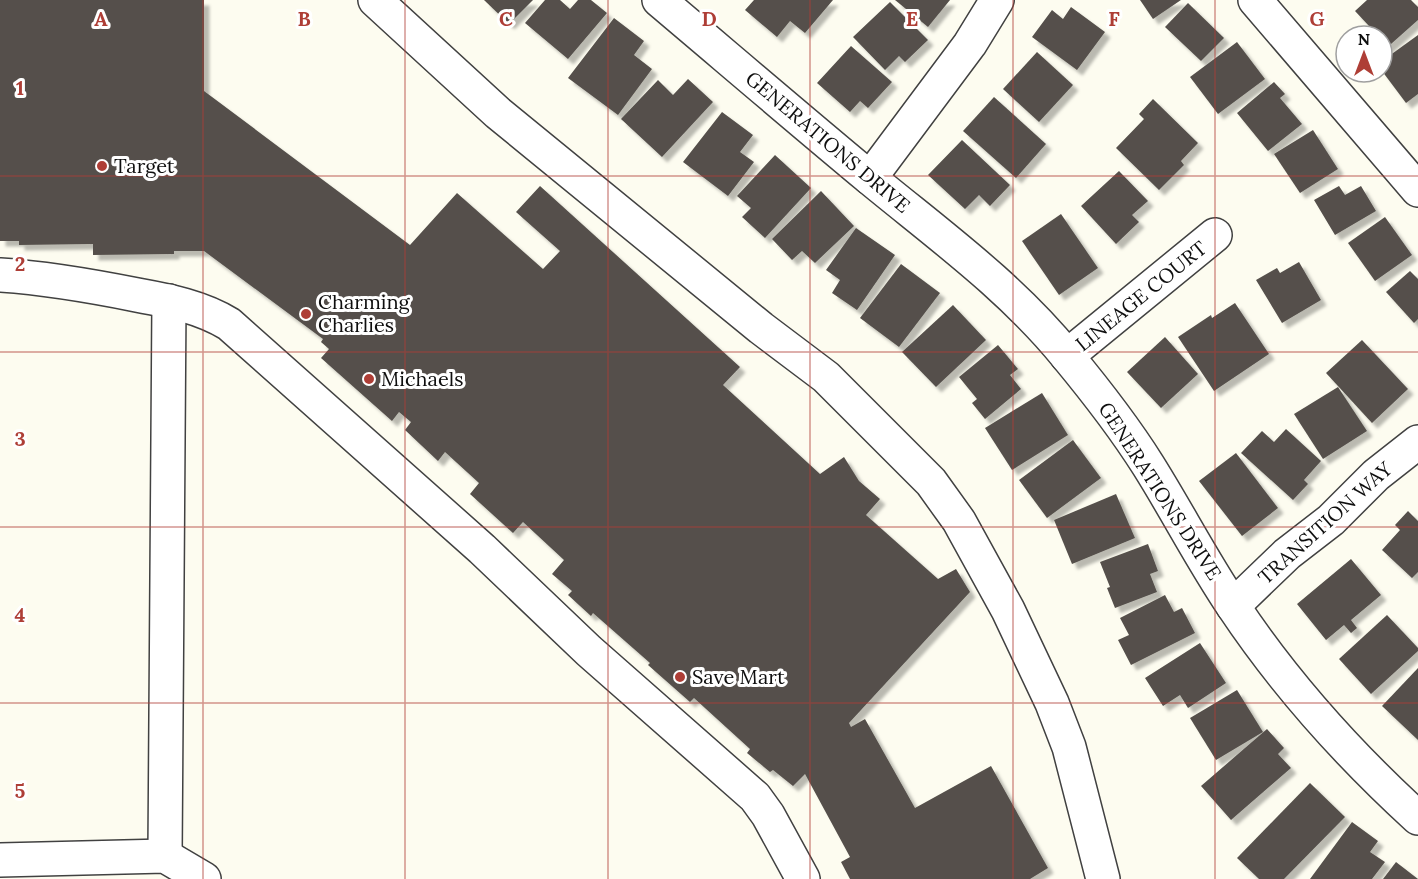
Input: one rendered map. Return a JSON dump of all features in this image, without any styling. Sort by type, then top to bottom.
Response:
[{"type":"street","points":[[375,0],[498,113],[761,328],[826,377],[931,482],[959,521],[997,590],[1052,703],[1069,747],[1103,879]]},
{"type":"street","name":"GENERATIONS DRIVE","points":[[659,0],[997,282],[1043,328],[1110,411],[1148,464],[1233,606],[1277,667],[1328,728],[1383,786],[1418,818]]},
{"type":"street","points":[[870,178],[970,44],[997,0]]},
{"type":"street","points":[[1255,0],[1418,190]]},
{"type":"street","name":"LINEAGE COURT","points":[[1067,356],[1215,235]]},
{"type":"street","points":[[0,275],[71,283],[169,301],[214,315],[229,324],[478,545],[589,651],[755,797],[765,810],[803,879]]},
{"type":"street","points":[[165,856],[169,301]]},
{"type":"street","name":"TRANSITION WAY","points":[[1233,606],[1287,554],[1331,520],[1376,476],[1418,442]]},
{"type":"street","points":[[0,860],[165,856],[204,879]]},
{"type":"building","points":[[0,0],[204,0],[204,91],[410,245],[457,193],[543,269],[560,251],[516,212],[540,186],[740,367],[723,385],[820,474],[844,457],[859,481],[880,499],[866,515],[938,579],[956,569],[970,592],[849,723],[851,727],[865,719],[915,808],[991,766],[1048,868],[1030,879],[850,879],[841,862],[850,857],[805,774],[793,786],[773,770],[770,772],[747,753],[750,749],[694,698],[690,702],[593,613],[591,616],[568,595],[572,591],[552,574],[564,560],[523,522],[513,533],[470,494],[479,483],[445,452],[438,461],[405,430],[411,422],[399,412],[392,421],[321,358],[329,349],[321,342],[323,339],[204,251],[174,251],[174,254],[93,255],[93,244],[19,245],[19,241],[0,241]]},
{"type":"building","points":[[484,0],[533,0],[509,24]]},
{"type":"building","points":[[545,0],[560,0],[570,9],[578,0],[591,0],[607,13],[568,59],[525,23]]},
{"type":"building","points":[[754,0],[833,0],[805,33],[790,21],[777,37],[745,10]]},
{"type":"building","points":[[895,0],[950,0],[928,27]]},
{"type":"building","points":[[1140,0],[1181,0],[1153,19]]},
{"type":"building","points":[[1367,0],[1411,0],[1418,7],[1418,20],[1394,41],[1394,24],[1367,24],[1355,11]]},
{"type":"building","points":[[890,2],[928,40],[905,62],[899,56],[885,70],[853,37]]},
{"type":"building","points":[[1188,3],[1224,38],[1201,61],[1165,27]]},
{"type":"building","points":[[1071,7],[1105,32],[1077,70],[1032,37],[1052,10],[1063,19]]},
{"type":"building","points":[[614,18],[644,41],[634,55],[652,69],[618,115],[568,78]]},
{"type":"building","points":[[1418,35],[1418,94],[1406,103],[1392,84],[1394,84],[1394,52]]},
{"type":"building","points":[[1237,42],[1265,79],[1218,114],[1190,77]]},
{"type":"building","points":[[851,46],[892,82],[868,108],[860,101],[850,112],[817,83]]},
{"type":"building","points":[[1037,52],[1073,85],[1039,122],[1003,89]]},
{"type":"building","points":[[688,79],[713,102],[662,157],[621,119],[658,80],[673,95]]},
{"type":"building","points":[[1274,82],[1285,94],[1280,98],[1302,124],[1268,151],[1237,113]]},
{"type":"building","points":[[994,97],[1046,144],[1016,178],[963,131]]},
{"type":"building","points":[[1153,99],[1198,143],[1181,161],[1184,165],[1159,190],[1116,148],[1144,119],[1139,114]]},
{"type":"building","points":[[722,112],[753,135],[740,152],[754,162],[728,196],[683,162]]},
{"type":"building","points":[[1313,130],[1338,169],[1300,193],[1274,154]]},
{"type":"building","points":[[962,140],[1010,185],[990,206],[979,195],[965,209],[928,175]]},
{"type":"building","points":[[775,155],[811,188],[765,238],[742,217],[751,208],[737,196]]},
{"type":"building","points":[[1119,171],[1148,201],[1132,215],[1139,222],[1116,244],[1081,206]]},
{"type":"building","points":[[1339,186],[1345,195],[1361,186],[1376,211],[1335,235],[1314,200]]},
{"type":"building","points":[[821,191],[854,226],[815,263],[802,251],[792,260],[772,239]]},
{"type":"building","points":[[1061,214],[1098,268],[1059,295],[1022,241]]},
{"type":"building","points":[[1385,217],[1412,255],[1375,281],[1348,243]]},
{"type":"building","points":[[856,228],[895,255],[857,310],[832,293],[840,280],[826,270]]},
{"type":"building","points":[[1299,262],[1321,300],[1282,323],[1256,280],[1277,268],[1280,273]]},
{"type":"building","points":[[901,264],[940,293],[899,347],[860,318]]},
{"type":"building","points":[[1410,271],[1418,279],[1418,319],[1414,323],[1386,292]]},
{"type":"building","points":[[1235,303],[1269,354],[1214,391],[1178,337],[1211,315],[1212,318]]},
{"type":"building","points":[[953,305],[986,340],[936,387],[902,352]]},
{"type":"building","points":[[1165,337],[1198,374],[1161,408],[1127,372]]},
{"type":"building","points":[[1362,340],[1408,389],[1372,423],[1326,373]]},
{"type":"building","points":[[998,345],[1018,369],[1010,375],[1021,389],[985,419],[972,403],[977,399],[959,377]]},
{"type":"building","points":[[1338,387],[1367,431],[1323,459],[1294,414]]},
{"type":"building","points":[[1042,393],[1068,435],[1012,470],[985,428]]},
{"type":"building","points":[[1286,429],[1321,461],[1304,480],[1308,484],[1293,500],[1241,453],[1262,431],[1274,442]]},
{"type":"building","points":[[1073,440],[1101,478],[1047,518],[1019,480]]},
{"type":"building","points":[[1236,453],[1278,508],[1242,536],[1199,481]]},
{"type":"building","points":[[1116,494],[1135,538],[1072,564],[1054,520]]},
{"type":"building","points":[[1408,511],[1418,521],[1418,572],[1412,578],[1382,550],[1400,530],[1395,525]]},
{"type":"building","points":[[1148,544],[1158,571],[1150,574],[1157,592],[1115,608],[1100,562]]},
{"type":"building","points":[[1351,559],[1381,595],[1351,620],[1357,628],[1351,633],[1344,625],[1326,640],[1297,604]]},
{"type":"building","points":[[1165,595],[1174,612],[1182,608],[1195,633],[1131,665],[1118,640],[1129,635],[1120,618]]},
{"type":"building","points":[[1387,615],[1418,648],[1418,651],[1371,694],[1339,659]]},
{"type":"building","points":[[1200,643],[1226,683],[1188,708],[1180,695],[1163,706],[1145,678]]},
{"type":"building","points":[[1418,668],[1418,740],[1382,706]]},
{"type":"building","points":[[1237,690],[1263,732],[1216,760],[1190,718]]},
{"type":"building","points":[[1267,729],[1284,748],[1278,754],[1291,768],[1231,820],[1201,786]]},
{"type":"building","points":[[1310,783],[1345,817],[1284,879],[1259,879],[1237,858]]},
{"type":"building","points":[[1352,822],[1378,841],[1370,852],[1385,862],[1372,879],[1310,879]]},
{"type":"building","points":[[1396,862],[1418,879],[1383,879]]},
{"type":"place","name":"Target","points":[[102,166]]},
{"type":"place","name":"Charming Charlies","points":[[306,314]]},
{"type":"place","name":"Michaels","points":[[369,379]]},
{"type":"place","name":"Save Mart","points":[[680,677]]}]
